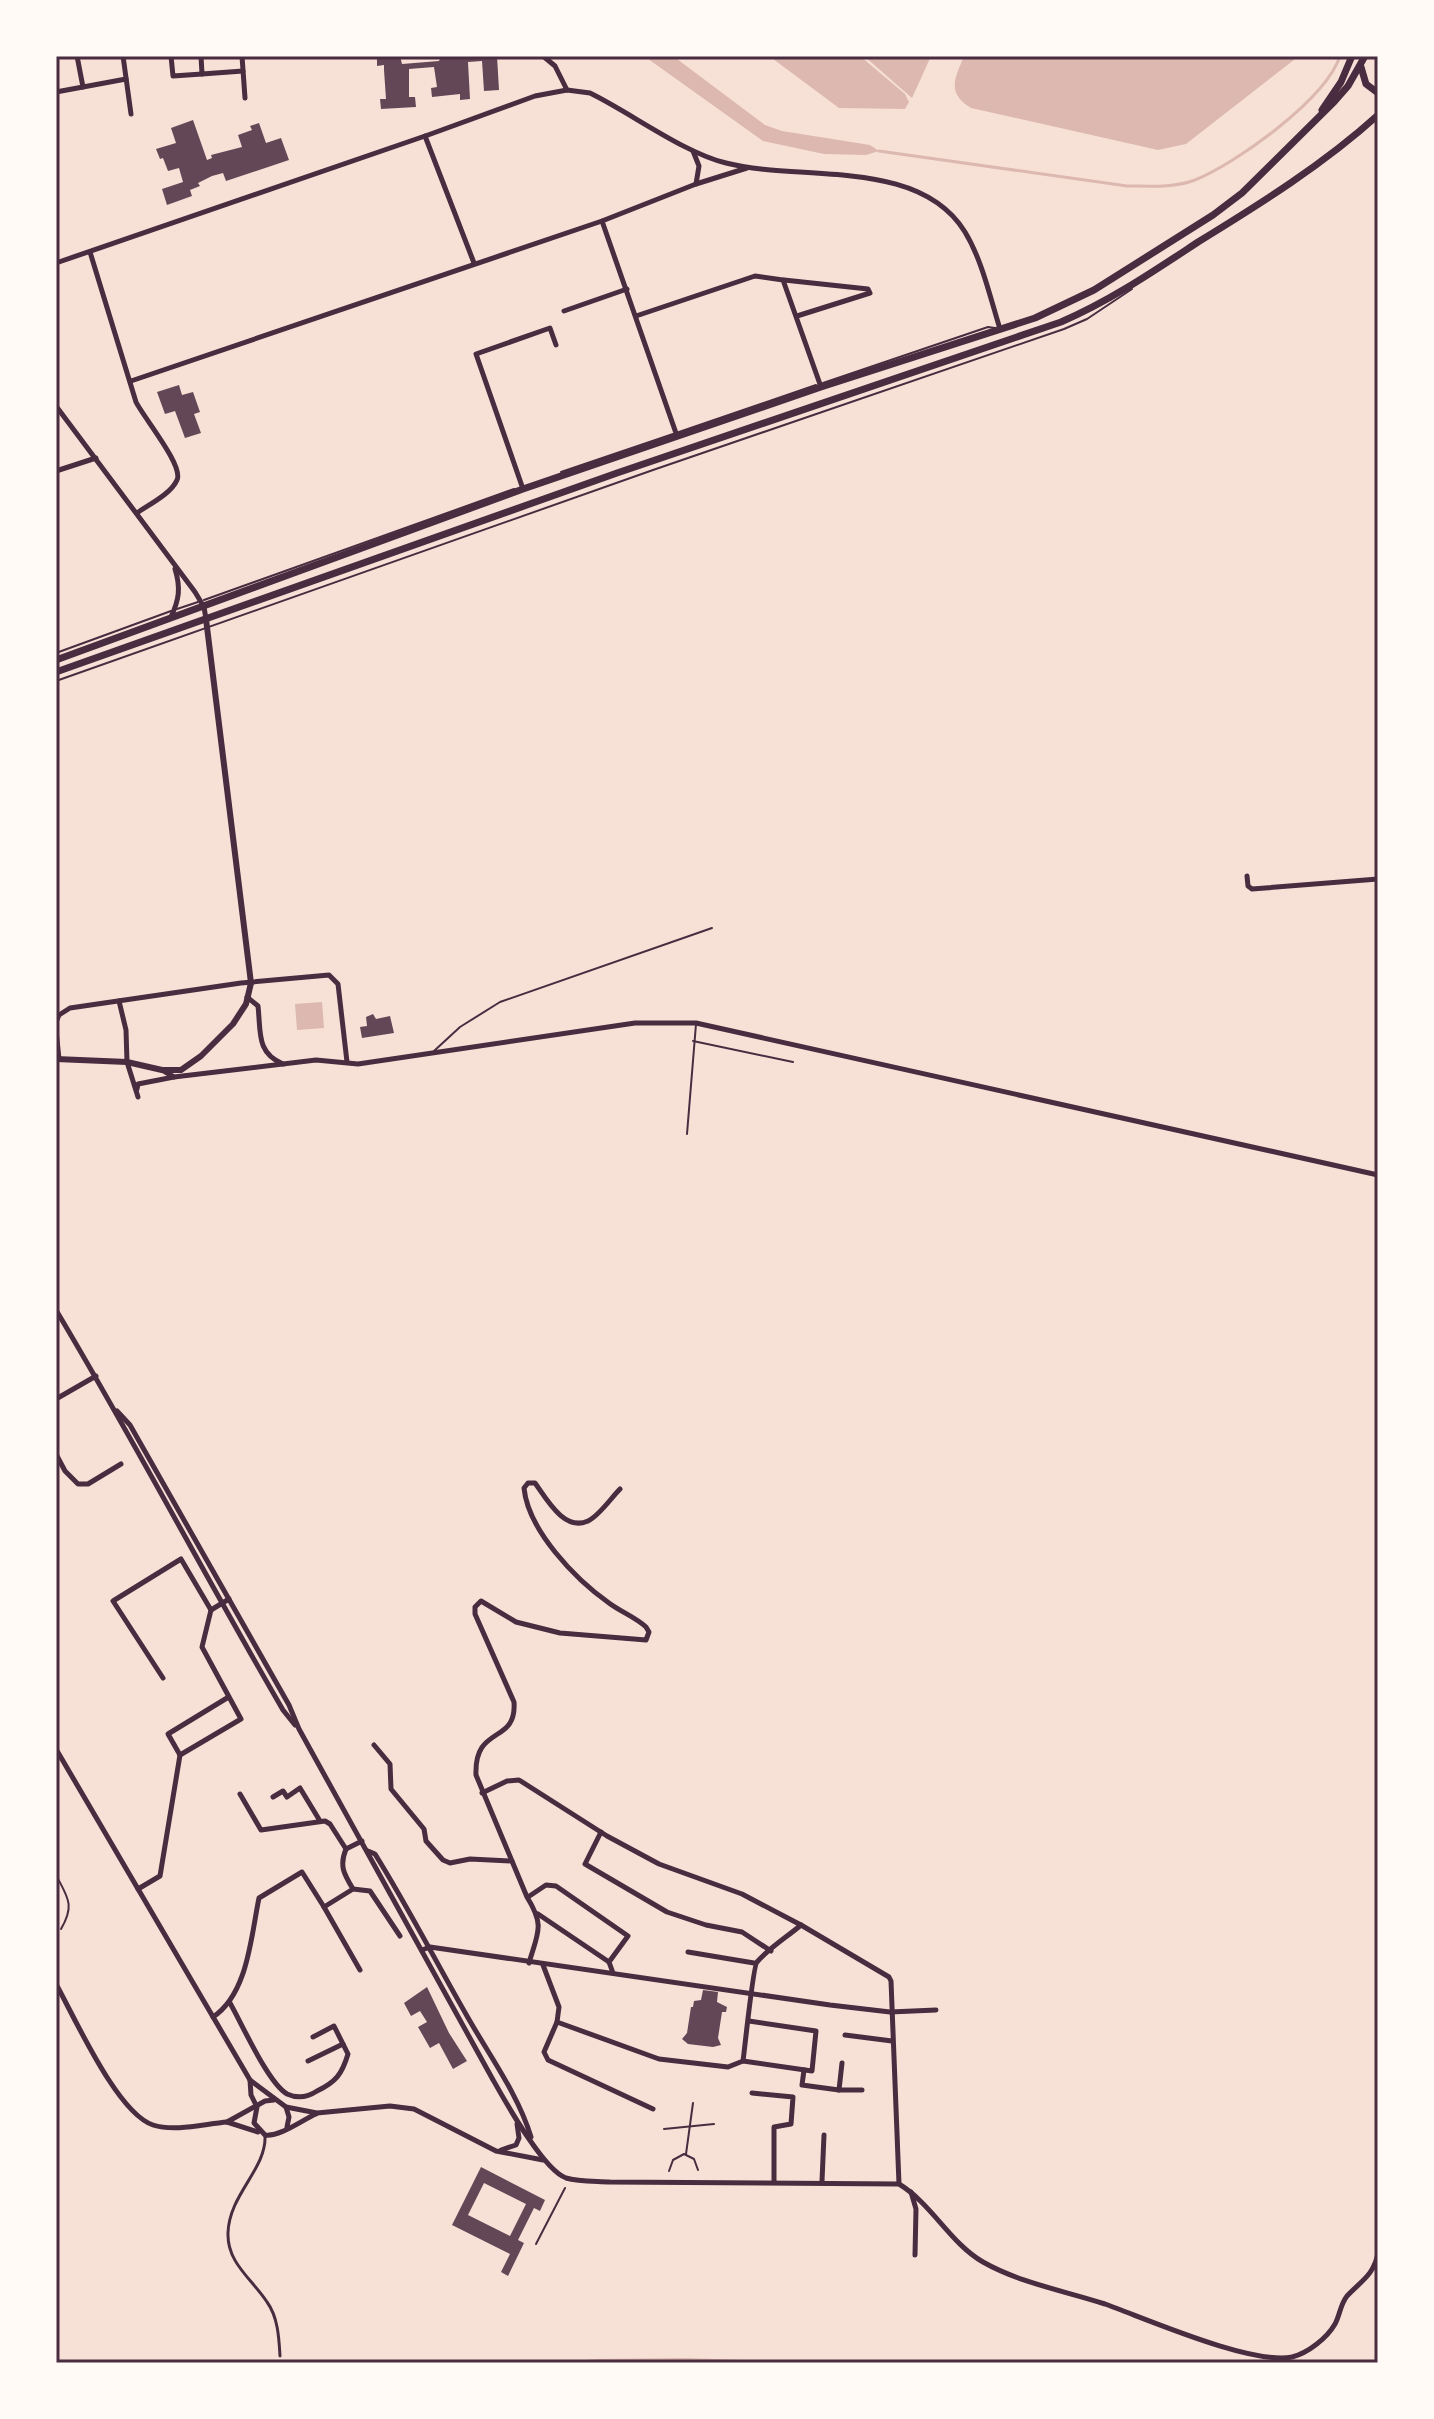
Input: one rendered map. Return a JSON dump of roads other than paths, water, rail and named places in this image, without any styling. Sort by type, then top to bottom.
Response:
[{"type":"main road","points":[[1319,115],[1341,82],[1352,56]]},
{"type":"main road","points":[[56,660],[522,488],[820,385],[1035,318],[1084,296],[1213,215],[1242,193],[1348,86],[1365,56]]},
{"type":"main road","points":[[1361,65],[1366,84],[1378,93]]},
{"type":"main road","points":[[56,672],[206,623],[617,473],[1061,322],[1149,274],[1241,215],[1328,155],[1378,115]]},
{"type":"street","points":[[77,56],[83,87]]},
{"type":"street","points":[[123,56],[131,114]]},
{"type":"street","points":[[171,56],[173,76],[243,71]]},
{"type":"street","points":[[201,56],[202,74]]},
{"type":"street","points":[[242,56],[245,98]]},
{"type":"street","points":[[543,56],[555,66],[567,90]]},
{"type":"street","points":[[56,92],[126,79]]},
{"type":"street","points":[[56,263],[535,96],[567,90],[590,93],[723,162],[747,168],[878,180],[914,189],[940,203],[973,246],[1000,329]]},
{"type":"street","points":[[425,136],[474,263]]},
{"type":"street","points":[[691,148],[699,166],[696,184]]},
{"type":"street","points":[[131,381],[602,221],[696,184],[747,168]]},
{"type":"street","points":[[602,221],[677,435]]},
{"type":"street","points":[[90,252],[136,402],[178,465],[177,480],[171,488],[137,513]]},
{"type":"street","points":[[636,316],[755,276],[868,289],[870,293],[797,316]]},
{"type":"street","points":[[783,280],[820,385]]},
{"type":"street","points":[[564,311],[627,289]]},
{"type":"street","points":[[522,488],[476,354],[550,328],[556,345]]},
{"type":"street","points":[[56,406],[202,604],[251,983],[246,1004],[233,1024],[201,1056],[181,1070],[162,1070],[127,1062],[57,1059],[56,1030]]},
{"type":"street","points":[[56,471],[96,458]]},
{"type":"street","points":[[169,558],[180,585],[179,599],[170,619]]},
{"type":"street","points":[[1247,876],[1248,886],[1252,889],[1378,879]]},
{"type":"street","points":[[56,1022],[59,1015],[70,1008],[251,983],[333,976],[338,984],[347,1062]]},
{"type":"street","points":[[247,997],[258,1006],[266,1055],[284,1064]]},
{"type":"street","points":[[119,1001],[126,1030],[127,1062],[138,1097]]},
{"type":"street","points":[[136,1090],[138,1084],[144,1081],[316,1060],[358,1064],[635,1023],[696,1023],[1378,1175]]},
{"type":"street","points":[[162,1070],[174,1077]]},
{"type":"street","points":[[56,1310],[117,1411],[283,1710],[299,1729]]},
{"type":"street","points":[[56,1399],[96,1376]]},
{"type":"street","points":[[117,1411],[130,1425],[289,1705],[369,1857],[516,2120],[554,2171],[578,2180],[899,2184],[910,2191],[967,2250],[999,2270],[1105,2304],[1174,2331],[1278,2357],[1294,2357],[1328,2334],[1337,2322],[1346,2298],[1374,2270],[1378,2253]]},
{"type":"street","points":[[56,1454],[65,1471],[78,1484],[88,1484],[121,1464]]},
{"type":"street","points":[[529,1963],[540,1925],[538,1914],[527,1897],[476,1775],[475,1761],[485,1740],[505,1731],[515,1712],[514,1702],[475,1614],[477,1603],[489,1603],[516,1622],[560,1633],[640,1641],[648,1637],[649,1632],[639,1620],[612,1605],[579,1580],[530,1517],[526,1502],[526,1484],[535,1483],[546,1501],[570,1522],[579,1523],[590,1521],[620,1489]]},
{"type":"street","points":[[163,1678],[113,1601],[193,1552]]},
{"type":"street","points":[[180,1755],[241,1719],[202,1647],[211,1610],[181,1559]]},
{"type":"street","points":[[211,1610],[229,1599]]},
{"type":"street","points":[[138,1889],[160,1876],[180,1755],[168,1734],[227,1698]]},
{"type":"street","points":[[374,1745],[390,1764],[391,1789],[424,1829],[426,1841],[443,1860],[450,1863],[470,1859],[512,1861]]},
{"type":"street","points":[[56,1749],[250,2080],[286,2107],[317,2113],[390,2106],[414,2109],[496,2151],[545,2160]]},
{"type":"street","points":[[482,1793],[507,1781],[519,1780],[601,1832],[659,1864],[730,1889],[801,1925],[889,1977],[899,2184]]},
{"type":"street","points":[[273,1797],[283,1791],[287,1797],[300,1788],[320,1821]]},
{"type":"street","points":[[240,1794],[261,1830],[320,1821],[330,1824],[346,1849],[341,1868],[353,1889]]},
{"type":"street","points":[[601,1832],[585,1864],[667,1912],[706,1925],[742,1932],[771,1951]]},
{"type":"street","points":[[346,1849],[362,1841]]},
{"type":"street","points":[[368,1851],[375,1854],[430,1947],[525,2117],[533,2142]]},
{"type":"street","points":[[213,2017],[230,2003],[245,1963],[259,1898],[302,1872],[360,1970]]},
{"type":"street","points":[[527,1897],[546,1885],[556,1886],[628,1936],[609,1962]]},
{"type":"street","points":[[324,1907],[353,1889],[364,1888],[370,1891],[400,1936]]},
{"type":"street","points":[[538,1914],[609,1962],[613,1973]]},
{"type":"street","points":[[688,1952],[754,1963],[801,1925]]},
{"type":"street","points":[[422,1950],[430,1947],[890,2012],[936,2010]]},
{"type":"street","points":[[743,2061],[754,1963]]},
{"type":"street","points":[[543,1965],[559,2007],[557,2022],[544,2052],[548,2060],[653,2109]]},
{"type":"street","points":[[56,1984],[120,2099],[140,2119],[169,2127],[227,2122],[265,2101],[275,2100]]},
{"type":"street","points":[[230,2003],[258,2055],[281,2089],[289,2095],[306,2097],[333,2084],[344,2069],[348,2054],[334,2026],[313,2037]]},
{"type":"street","points":[[557,2022],[659,2059],[728,2067],[743,2061],[812,2071],[816,2031],[749,2021]]},
{"type":"street","points":[[845,2035],[892,2041]]},
{"type":"street","points":[[308,2061],[343,2044]]},
{"type":"street","points":[[839,2090],[842,2063]]},
{"type":"street","points":[[804,2070],[802,2085],[862,2090]]},
{"type":"street","points":[[250,2080],[251,2095],[257,2107],[254,2123],[263,2134],[265,2152],[238,2196],[228,2233],[238,2267],[272,2310],[280,2356]]},
{"type":"street","points":[[752,2093],[793,2097],[791,2124],[774,2127],[774,2181]]},
{"type":"street","points":[[286,2107],[289,2117],[286,2128]]},
{"type":"street","points":[[227,2122],[263,2134],[277,2135],[317,2113]]},
{"type":"street","points":[[496,2151],[516,2145],[519,2131],[516,2120]]},
{"type":"street","points":[[822,2181],[824,2135]]},
{"type":"street","points":[[910,2191],[916,2209],[915,2255]]},
{"type":"lane","points":[[56,653],[174,610],[202,604]]},
{"type":"lane","points":[[56,681],[206,623]]},
{"type":"lane","points":[[432,1054],[460,1027],[500,1002],[712,928]]},
{"type":"lane","points":[[687,1134],[696,1023]]},
{"type":"lane","points":[[693,1041],[793,1062]]},
{"type":"lane","points":[[56,1875],[69,1900],[71,1913],[61,1929]]},
{"type":"waterway","points":[[879,151],[1127,186],[1179,184],[1213,172],[1278,128],[1317,91],[1340,56]]}]
